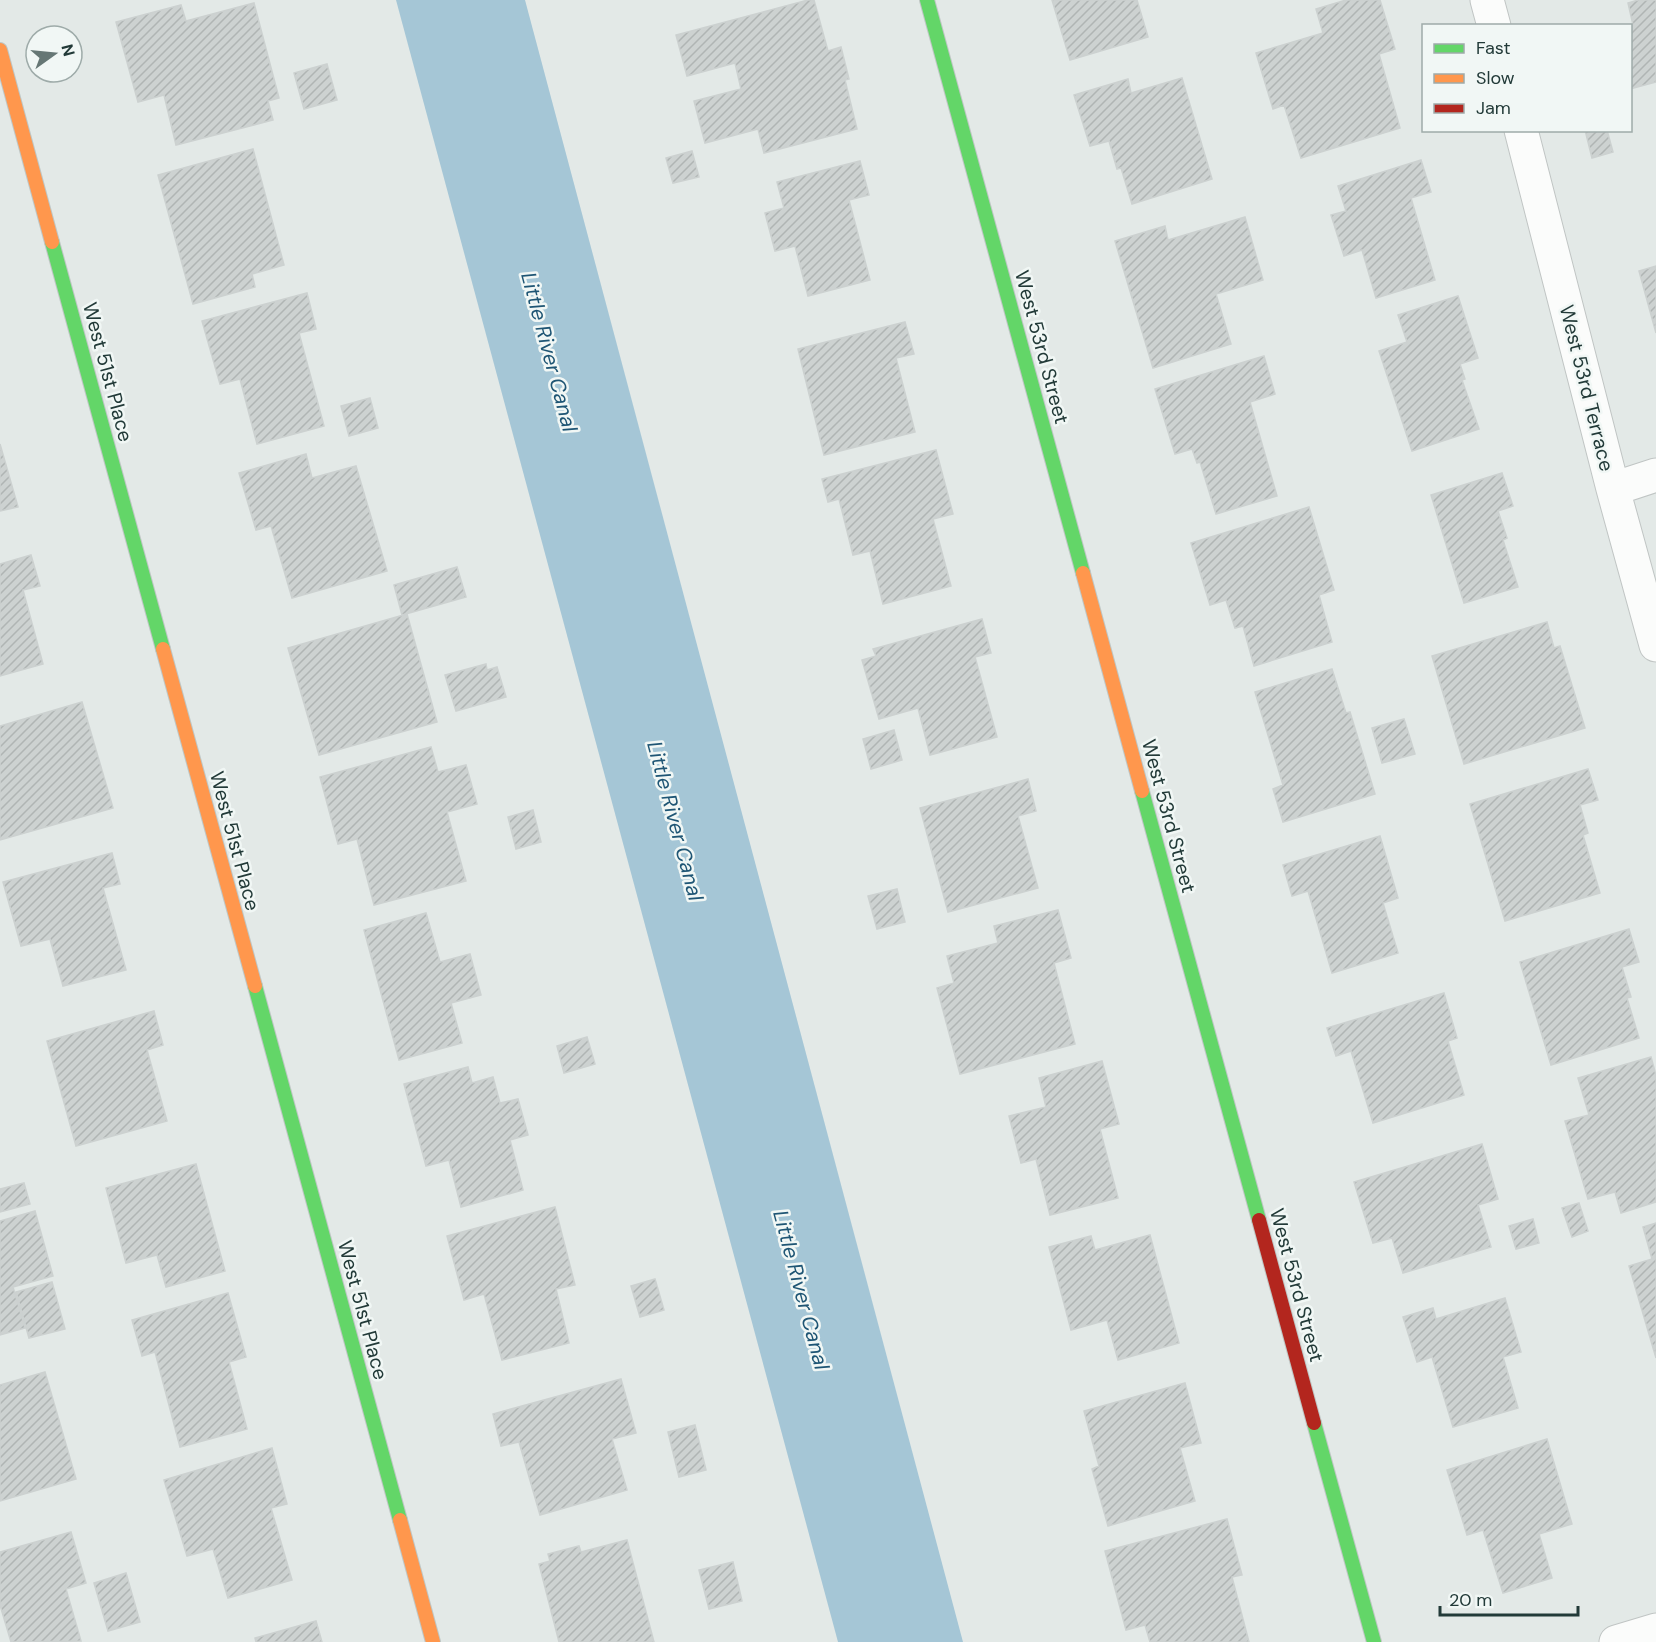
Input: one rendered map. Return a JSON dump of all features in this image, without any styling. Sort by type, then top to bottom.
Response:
[{"type":"street","name":"West 53rd Street","points":[[927,0],[1374,1642]]},
{"type":"street","points":[[1487,0],[1493,24]]},
{"type":"street","name":"West 51st Place","points":[[0,50],[433,1642]]},
{"type":"street","name":"West 53rd Terrace","points":[[1522,132],[1613,489],[1656,645]]},
{"type":"street","points":[[1613,489],[1656,476]]},
{"type":"street","points":[[1616,1642],[1656,1630]]},
{"type":"water","name":"Little River Canal","points":[[396,0],[525,0],[963,1642],[838,1642]]},
{"type":"building","points":[[814,0],[828,51],[841,47],[849,79],[845,80],[857,129],[764,153],[758,129],[705,143],[694,101],[741,89],[735,63],[687,76],[676,35]]},
{"type":"building","points":[[1052,0],[1137,0],[1148,37],[1070,60]]},
{"type":"building","points":[[1346,0],[1380,0],[1395,49],[1379,54],[1400,128],[1301,158],[1284,105],[1273,109],[1256,53],[1323,33],[1316,9]]},
{"type":"building","points":[[1638,0],[1656,0],[1656,82],[1632,88],[1633,25],[1628,3]]},
{"type":"building","points":[[254,3],[279,98],[268,101],[273,120],[176,145],[164,95],[138,102],[116,22],[181,5],[186,21]]},
{"type":"building","points":[[327,64],[337,100],[304,109],[294,73]]},
{"type":"building","points":[[1182,78],[1212,179],[1132,204],[1121,168],[1117,169],[1109,141],[1090,146],[1074,95],[1128,79],[1131,93]]},
{"type":"building","points":[[1586,132],[1608,132],[1613,152],[1592,158]]},
{"type":"building","points":[[253,149],[284,265],[252,274],[255,287],[193,304],[158,175]]},
{"type":"building","points":[[692,151],[699,177],[673,183],[666,158]]},
{"type":"building","points":[[1421,160],[1431,192],[1411,198],[1435,280],[1376,298],[1362,250],[1344,256],[1331,215],[1346,211],[1338,186]]},
{"type":"building","points":[[860,161],[869,195],[849,200],[870,280],[808,296],[795,246],[775,251],[765,213],[784,208],[777,182]]},
{"type":"building","points":[[1245,217],[1263,280],[1216,294],[1231,344],[1153,368],[1115,241],[1165,226],[1168,240]]},
{"type":"building","points":[[1656,266],[1656,333],[1639,271]]},
{"type":"building","points":[[307,293],[316,329],[299,333],[324,426],[257,444],[240,379],[220,384],[202,321]]},
{"type":"building","points":[[1458,296],[1478,358],[1460,364],[1465,379],[1462,380],[1479,429],[1412,451],[1379,351],[1407,342],[1398,315]]},
{"type":"building","points":[[905,322],[914,354],[896,358],[915,432],[824,455],[798,349]]},
{"type":"building","points":[[1264,356],[1275,394],[1250,402],[1277,496],[1216,514],[1200,462],[1197,463],[1192,449],[1175,454],[1155,389]]},
{"type":"building","points":[[370,398],[378,428],[349,436],[341,406]]},
{"type":"building","points":[[0,444],[18,507],[0,511]]},
{"type":"building","points":[[936,450],[953,514],[933,519],[951,586],[883,604],[870,551],[853,555],[839,499],[828,502],[822,479]]},
{"type":"building","points":[[306,454],[312,478],[356,466],[387,571],[292,598],[271,526],[256,530],[239,473]]},
{"type":"building","points":[[1502,473],[1513,506],[1498,511],[1507,538],[1503,540],[1518,587],[1464,603],[1431,495]]},
{"type":"building","points":[[1309,507],[1334,590],[1319,595],[1332,642],[1254,666],[1243,626],[1235,628],[1226,600],[1210,605],[1191,543]]},
{"type":"building","points":[[31,555],[40,586],[23,590],[43,664],[0,676],[0,564]]},
{"type":"building","points":[[457,567],[466,597],[402,615],[394,585]]},
{"type":"building","points":[[407,614],[437,722],[319,755],[288,648]]},
{"type":"building","points":[[982,619],[991,653],[975,657],[997,737],[930,755],[918,708],[879,719],[862,660],[876,656],[873,649]]},
{"type":"building","points":[[1547,622],[1554,648],[1560,646],[1585,728],[1464,764],[1432,656]]},
{"type":"building","points":[[486,664],[487,670],[497,667],[506,697],[456,711],[445,675]]},
{"type":"building","points":[[1332,669],[1346,713],[1350,712],[1375,794],[1283,822],[1273,789],[1283,785],[1255,692]]},
{"type":"building","points":[[82,702],[113,808],[0,840],[0,726]]},
{"type":"building","points":[[1404,719],[1415,754],[1382,763],[1372,728]]},
{"type":"building","points":[[894,730],[902,760],[871,769],[863,739]]},
{"type":"building","points":[[431,747],[438,772],[466,765],[477,804],[447,812],[466,881],[374,905],[357,839],[338,844],[320,777]]},
{"type":"building","points":[[1588,769],[1598,800],[1580,805],[1588,833],[1583,835],[1600,893],[1505,921],[1470,804]]},
{"type":"building","points":[[1028,779],[1036,811],[1018,816],[1038,888],[948,912],[920,808]]},
{"type":"building","points":[[533,810],[541,842],[516,849],[508,817]]},
{"type":"building","points":[[1380,836],[1398,898],[1383,903],[1398,953],[1332,973],[1308,891],[1292,896],[1283,865]]},
{"type":"building","points":[[112,853],[120,884],[103,888],[126,970],[63,986],[50,939],[21,946],[3,882]]},
{"type":"building","points":[[897,889],[905,922],[877,929],[868,896]]},
{"type":"building","points":[[1058,910],[1071,958],[1054,963],[1075,1044],[960,1074],[937,988],[954,983],[947,956],[998,943],[994,926]]},
{"type":"building","points":[[426,913],[440,962],[470,954],[481,995],[451,1003],[462,1043],[399,1060],[364,930]]},
{"type":"building","points":[[1629,929],[1639,962],[1622,967],[1631,997],[1627,998],[1639,1038],[1551,1065],[1520,962]]},
{"type":"building","points":[[1444,993],[1457,1038],[1448,1041],[1464,1095],[1373,1123],[1351,1051],[1336,1056],[1327,1028]]},
{"type":"building","points":[[154,1011],[163,1045],[147,1050],[167,1121],[76,1146],[47,1041]]},
{"type":"building","points":[[587,1037],[595,1064],[564,1073],[557,1046]]},
{"type":"building","points":[[1651,1057],[1656,1075],[1656,1202],[1621,1213],[1615,1192],[1588,1199],[1565,1121],[1589,1115],[1578,1078]]},
{"type":"building","points":[[1102,1061],[1119,1124],[1100,1129],[1118,1198],[1050,1215],[1036,1159],[1021,1163],[1009,1116],[1046,1107],[1039,1078]]},
{"type":"building","points":[[468,1067],[472,1083],[493,1077],[500,1103],[518,1099],[528,1135],[510,1140],[523,1190],[461,1207],[449,1160],[426,1166],[404,1084]]},
{"type":"building","points":[[1482,1144],[1498,1199],[1478,1205],[1491,1247],[1403,1273],[1392,1238],[1373,1243],[1354,1182]]},
{"type":"building","points":[[196,1164],[225,1271],[166,1287],[157,1255],[126,1263],[106,1188]]},
{"type":"building","points":[[24,1183],[30,1204],[0,1212],[0,1189]]},
{"type":"building","points":[[1579,1203],[1588,1231],[1572,1237],[1562,1208]]},
{"type":"building","points":[[555,1207],[575,1285],[556,1289],[569,1343],[502,1360],[484,1294],[464,1300],[447,1236]]},
{"type":"building","points":[[35,1211],[53,1276],[13,1287],[25,1328],[0,1335],[0,1221]]},
{"type":"building","points":[[1533,1219],[1539,1243],[1516,1249],[1509,1226]]},
{"type":"building","points":[[1656,1223],[1656,1358],[1629,1266],[1652,1259],[1643,1227]]},
{"type":"building","points":[[1150,1235],[1179,1343],[1118,1360],[1107,1320],[1071,1330],[1049,1247],[1091,1236],[1095,1250]]},
{"type":"building","points":[[655,1279],[664,1310],[640,1317],[631,1286]]},
{"type":"building","points":[[52,1282],[65,1329],[29,1338],[16,1292]]},
{"type":"building","points":[[228,1293],[246,1357],[229,1362],[247,1429],[180,1447],[155,1352],[142,1356],[132,1320]]},
{"type":"building","points":[[1505,1298],[1521,1352],[1503,1357],[1518,1408],[1453,1427],[1432,1357],[1417,1362],[1403,1317],[1433,1308],[1436,1319]]},
{"type":"building","points":[[45,1372],[76,1479],[0,1501],[0,1385]]},
{"type":"building","points":[[621,1379],[636,1433],[612,1439],[627,1490],[540,1515],[519,1442],[501,1446],[493,1414]]},
{"type":"building","points":[[1185,1383],[1201,1443],[1180,1448],[1195,1501],[1108,1526],[1092,1469],[1099,1466],[1084,1411]]},
{"type":"building","points":[[695,1425],[706,1470],[679,1477],[668,1432]]},
{"type":"building","points":[[1547,1439],[1572,1524],[1539,1534],[1552,1578],[1503,1593],[1483,1530],[1467,1535],[1447,1470]]},
{"type":"building","points":[[272,1448],[287,1504],[271,1508],[292,1580],[228,1598],[213,1549],[187,1556],[164,1480]]},
{"type":"building","points":[[1227,1519],[1242,1575],[1232,1577],[1249,1642],[1150,1642],[1145,1625],[1126,1630],[1105,1551]]},
{"type":"building","points":[[71,1532],[86,1583],[66,1589],[81,1641],[11,1642],[0,1605],[0,1552]]},
{"type":"building","points":[[627,1540],[654,1642],[559,1642],[539,1564],[550,1561],[548,1554],[579,1546],[581,1552]]},
{"type":"building","points":[[733,1562],[742,1601],[709,1609],[699,1570]]},
{"type":"building","points":[[126,1573],[140,1622],[108,1631],[94,1583]]},
{"type":"building","points":[[316,1621],[322,1642],[256,1642],[255,1638]]},
{"type":"traffic: fast","points":[[927,0],[1083,573]]},
{"type":"traffic: fast","points":[[52,242],[163,649]]},
{"type":"traffic: fast","points":[[1142,791],[1259,1220]]},
{"type":"traffic: fast","points":[[255,986],[400,1520]]},
{"type":"traffic: fast","points":[[1314,1423],[1374,1642]]},
{"type":"traffic: slow","points":[[0,50],[52,242]]},
{"type":"traffic: slow","points":[[1083,573],[1142,791]]},
{"type":"traffic: slow","points":[[163,649],[255,986]]},
{"type":"traffic: slow","points":[[400,1520],[433,1642]]},
{"type":"traffic: jam","points":[[1259,1220],[1314,1423]]}]
